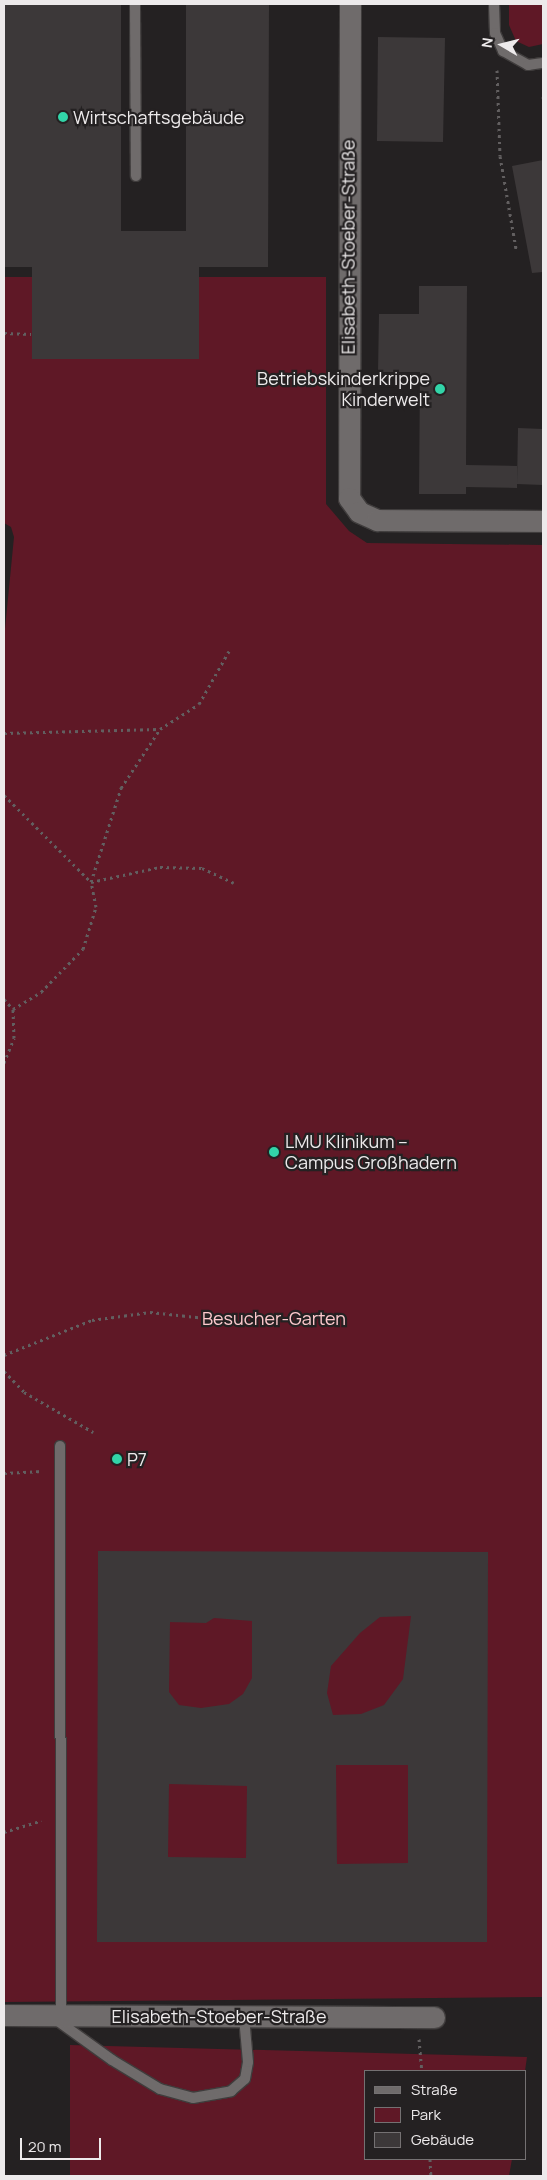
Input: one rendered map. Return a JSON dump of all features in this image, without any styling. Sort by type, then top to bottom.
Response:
[{"type":"street","name":"Elisabeth-Stoeber-Straße","points":[[350,4],[349,498],[359,512],[377,520],[543,521]]},
{"type":"street","name":"Elisabeth-Stoeber-Straße","points":[[4,2015],[426,2017]]},
{"type":"lane","points":[[135,4],[136,176]]},
{"type":"lane","points":[[494,4],[495,33],[503,51],[523,63],[543,62]]},
{"type":"lane","points":[[60,1446],[62,1470],[61,1815],[56,2015],[112,2060],[160,2089],[194,2098],[231,2091],[245,2079],[248,2062],[244,2016]]},
{"type":"path","points":[[497,70],[500,156],[516,249]]},
{"type":"path","points":[[4,334],[31,334]]},
{"type":"path","points":[[13,1008],[41,992],[83,950],[96,908],[91,882],[121,788],[160,729],[199,704],[229,651]]},
{"type":"path","points":[[4,733],[160,729]]},
{"type":"path","points":[[4,795],[91,882]]},
{"type":"path","points":[[91,882],[160,866],[202,868],[234,883]]},
{"type":"path","points":[[4,999],[13,1008],[14,1038],[4,1063]]},
{"type":"path","points":[[4,1356],[92,1320],[150,1312],[206,1318]]},
{"type":"path","points":[[4,1371],[24,1392],[93,1432]]},
{"type":"path","points":[[4,1473],[62,1470]]},
{"type":"path","points":[[4,1832],[61,1815]]},
{"type":"path","points":[[422,2070],[426,2017]]},
{"type":"path","points":[[430,2160],[431,2176]]},
{"type":"green space","points":[[509,4],[543,4],[543,44],[529,47],[516,41],[509,25]]},
{"type":"green space","name":"Besucher-Garten","points":[[4,277],[326,277],[326,504],[349,531],[367,543],[543,545],[543,1997],[4,2002],[4,639],[14,537],[11,527],[4,523]]},
{"type":"green space","points":[[70,2045],[527,2057],[525,2070],[364,2070],[364,2160],[512,2160],[509,2176],[70,2176]]},
{"type":"building","name":"Wirtschaftsgebäude","points":[[4,4],[121,4],[121,231],[186,231],[186,4],[269,4],[268,267],[199,267],[199,359],[32,359],[32,267],[4,267]]},
{"type":"building","points":[[378,37],[445,38],[443,142],[377,141]]},
{"type":"building","points":[[543,160],[543,272],[532,273],[512,166]]},
{"type":"building","points":[[419,286],[467,286],[466,465],[517,466],[517,488],[466,487],[466,494],[419,494],[420,372],[378,372],[379,314],[419,314]]},
{"type":"building","points":[[518,428],[543,429],[543,485],[517,484]]},
{"type":"building","points":[[98,1551],[488,1552],[487,1942],[97,1942]],"holes":[[[411,1616],[403,1679],[384,1705],[361,1714],[333,1715],[327,1693],[331,1666],[360,1633],[380,1617]],[[214,1618],[252,1621],[252,1678],[243,1694],[229,1704],[201,1708],[179,1705],[169,1692],[170,1622],[206,1623]],[[336,1765],[408,1765],[408,1863],[337,1864]],[[169,1784],[247,1786],[246,1858],[168,1857]]]},
{"type":"place","name":"Wirtschaftsgebäude","points":[[63,117]]},
{"type":"place","name":"Betriebskinderkrippe Kinderwelt","points":[[440,389]]},
{"type":"place","name":"LMU Klinikum – Campus Großhadern","points":[[274,1152]]},
{"type":"place","name":"P7","points":[[117,1459]]}]
